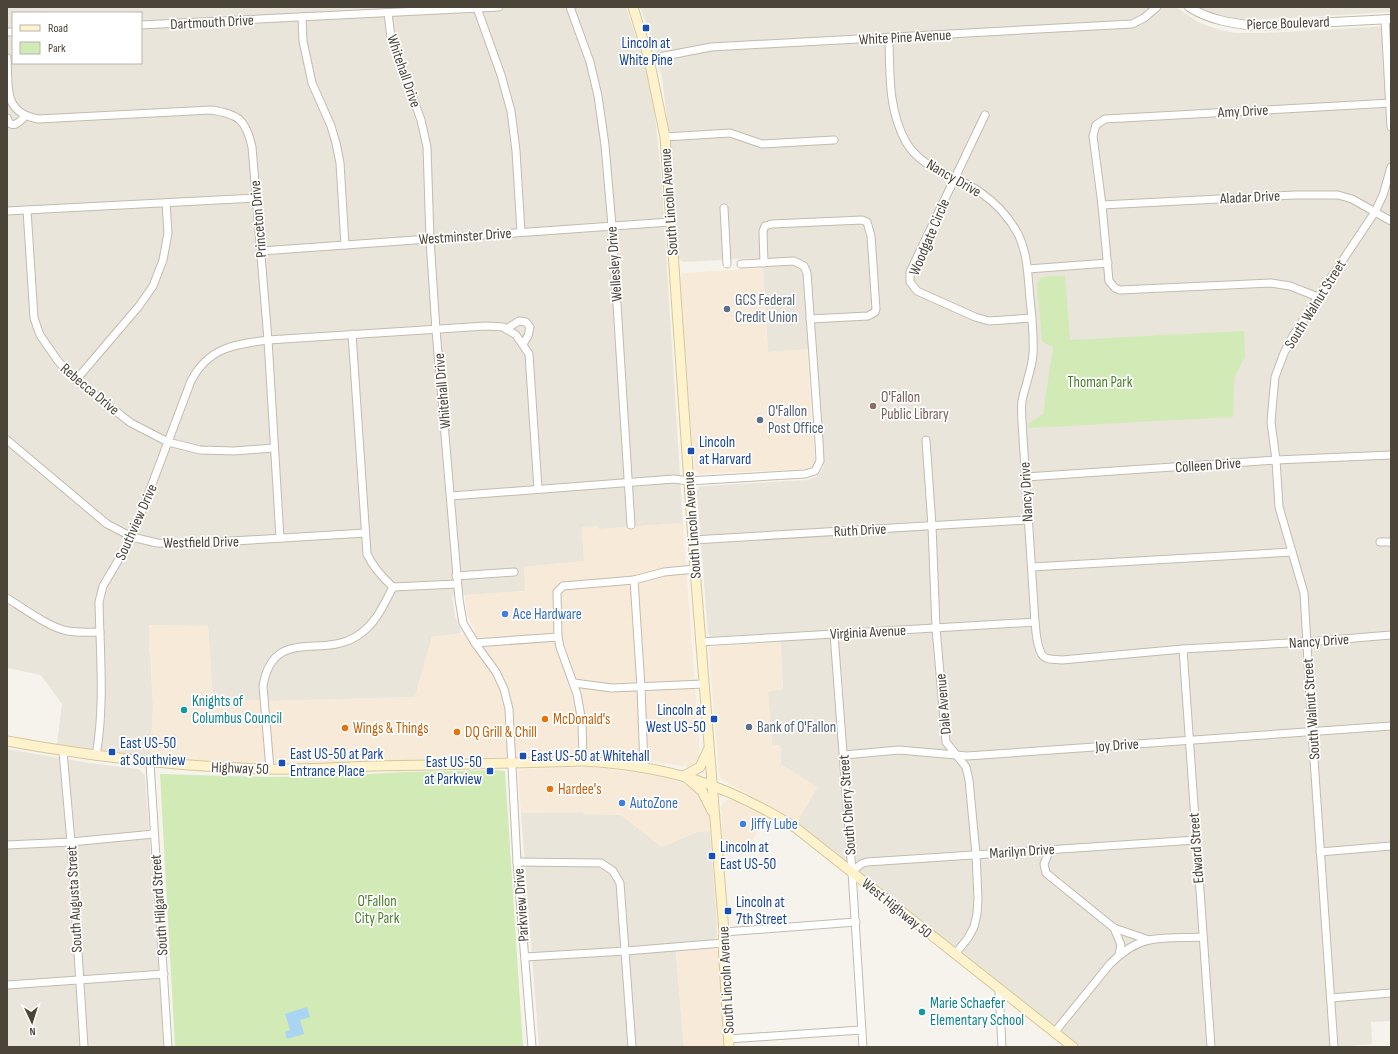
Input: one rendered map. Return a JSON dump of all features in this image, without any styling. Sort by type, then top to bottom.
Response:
[{"type":"main road","name":"South Lincoln Avenue","points":[[633,7],[649,59],[664,137],[703,684],[724,932],[723,943],[729,1043]]},
{"type":"main road","name":"Highway 50","points":[[7,741],[63,752],[150,763],[270,769],[583,761],[613,762],[684,776],[712,785]]},
{"type":"main road","points":[[709,749],[700,767],[684,776],[694,783],[702,792],[708,802],[714,818]]},
{"type":"main road","name":"West Highway 50","points":[[712,785],[746,800],[779,817],[796,828],[1073,1047]]},
{"type":"street","name":"Dartmouth Drive","points":[[142,25],[500,7]]},
{"type":"street","name":"Wellesley Drive","points":[[570,7],[590,62],[598,96],[605,145],[612,226],[631,525]]},
{"type":"street","name":"White Pine Avenue","points":[[649,59],[711,47],[1132,24],[1144,18],[1156,7]]},
{"type":"street","name":"Pierce Boulevard","points":[[1189,7],[1214,19],[1233,24],[1255,26],[1388,19]]},
{"type":"street","points":[[477,8],[501,75],[511,111],[516,151],[521,232]]},
{"type":"street","name":"Whitehall Drive","points":[[388,13],[391,38],[421,120],[427,147],[430,239],[436,330],[451,496],[456,576],[463,623],[475,643],[496,672],[504,689],[509,709],[512,763]]},
{"type":"street","points":[[302,18],[303,41],[312,83],[331,126],[340,163],[345,245]]},
{"type":"street","points":[[1388,19],[1391,127]]},
{"type":"street","name":"Nancy Drive","points":[[889,38],[893,102],[900,129],[906,142],[926,163],[979,191],[995,203],[1008,218],[1018,235],[1024,252],[1028,269],[1033,354],[1022,402],[1022,422],[1027,520],[1032,567],[1035,622],[1039,652],[1042,657],[1046,659],[1062,660],[1183,649],[1307,642],[1391,635]]},
{"type":"street","points":[[7,58],[10,95],[13,106],[25,116]]},
{"type":"street","name":"Amy Drive","points":[[1102,205],[1093,136],[1096,125],[1105,119],[1390,103]]},
{"type":"street","name":"Princeton Drive","points":[[13,106],[7,116],[7,120],[11,124],[21,122],[25,116],[38,119],[211,110],[226,112],[245,125],[249,132],[252,147],[261,251],[280,538]]},
{"type":"street","name":"Woodgate Circle","points":[[985,115],[910,272],[910,282],[917,291],[975,317],[988,321],[1032,318]]},
{"type":"street","points":[[664,137],[730,133],[762,144],[834,140]]},
{"type":"street","name":"South Walnut Street","points":[[1334,1047],[1304,593],[1279,507],[1276,460],[1271,422],[1273,393],[1276,377],[1288,345],[1374,212],[1383,195],[1391,167]]},
{"type":"street","name":"Aladar Drive","points":[[1102,205],[1294,195],[1338,195],[1352,199],[1391,221]]},
{"type":"street","points":[[7,211],[256,198]]},
{"type":"street","points":[[76,380],[139,306],[153,286],[162,260],[168,233],[166,203]]},
{"type":"street","points":[[1102,205],[1109,281],[1115,288],[1120,290],[1271,283],[1290,286],[1318,297]]},
{"type":"street","points":[[724,208],[727,264]]},
{"type":"street","name":"Rebecca Drive","points":[[27,210],[34,318],[44,342],[58,361],[76,380],[131,423],[168,442],[200,450],[216,452],[273,448]]},
{"type":"street","points":[[764,263],[763,231],[765,226],[772,224],[862,220],[867,222],[871,236],[875,312],[868,316],[810,320]]},
{"type":"street","name":"Westminster Drive","points":[[261,251],[670,222]]},
{"type":"street","points":[[451,496],[674,479],[688,481],[805,474],[815,471],[820,461],[820,454],[807,273],[804,266],[794,261],[741,264]]},
{"type":"street","points":[[1028,269],[1108,263]]},
{"type":"street","points":[[522,344],[528,336],[530,327],[526,322],[519,321],[506,329],[516,335],[522,344],[529,354],[538,489]]},
{"type":"street","name":"Southview Drive","points":[[96,756],[102,710],[100,594],[103,586],[132,537],[191,381],[196,371],[202,364],[227,347],[246,342],[486,326],[506,329]]},
{"type":"street","points":[[352,334],[367,554],[370,561],[383,578],[393,587],[457,584]]},
{"type":"street","name":"Westfield Drive","points":[[7,440],[107,524],[132,537],[157,543],[184,544],[365,533]]},
{"type":"street","name":"Dale Avenue","points":[[926,440],[932,526],[936,628],[946,742],[966,767],[969,780],[976,854],[978,899],[977,914],[974,927],[956,954]]},
{"type":"street","name":"Colleen Drive","points":[[1026,477],[1276,460],[1391,455]]},
{"type":"street","name":"Ruth Drive","points":[[693,540],[1027,520]]},
{"type":"street","points":[[1380,542],[1391,542]]},
{"type":"street","points":[[1032,567],[1292,552]]},
{"type":"street","points":[[583,761],[582,722],[574,683],[564,658],[558,637],[557,592],[563,586],[634,580],[664,572],[695,569]]},
{"type":"street","points":[[456,576],[514,572]]},
{"type":"street","points":[[634,580],[641,687],[644,767]]},
{"type":"street","points":[[270,769],[263,686],[265,674],[271,663],[284,650],[298,647],[334,644],[348,641],[356,637],[377,618],[393,587]]},
{"type":"street","points":[[7,598],[52,625],[67,631],[100,632]]},
{"type":"street","name":"Virginia Avenue","points":[[700,642],[1035,622]]},
{"type":"street","name":"South Cherry Street","points":[[834,634],[856,922],[863,1047]]},
{"type":"street","points":[[475,643],[558,637]]},
{"type":"street","name":"Edward Street","points":[[1183,649],[1202,937],[1211,1047]]},
{"type":"street","points":[[574,683],[612,688],[703,684]]},
{"type":"street","name":"Joy Drive","points":[[844,755],[899,750],[967,756],[1189,739],[1391,726]]},
{"type":"street","name":"South Augusta Street","points":[[63,752],[71,842],[84,1047]]},
{"type":"street","name":"South Hilgard Street","points":[[150,763],[168,1047]]},
{"type":"street","name":"Parkview Drive","points":[[512,763],[532,1047]]},
{"type":"street","points":[[7,845],[71,842],[154,834]]},
{"type":"street","name":"Marilyn Drive","points":[[852,872],[861,864],[867,862],[1196,840]]},
{"type":"street","points":[[1320,852],[1391,846]]},
{"type":"street","points":[[1050,850],[1044,864],[1046,873],[1114,928],[1149,940]]},
{"type":"street","points":[[518,862],[601,863],[613,871],[620,883],[632,1047]]},
{"type":"street","points":[[724,932],[856,922]]},
{"type":"street","points":[[1114,928],[1121,945],[1119,955]]},
{"type":"street","points":[[1054,1033],[1119,955],[1136,945],[1149,940],[1202,937]]},
{"type":"street","points":[[525,957],[723,943]]},
{"type":"street","points":[[7,985],[164,974]]},
{"type":"street","points":[[999,990],[1002,1047]]},
{"type":"street","points":[[1331,998],[1391,993]]},
{"type":"street","points":[[729,1043],[861,1030]]},
{"type":"shaded area","points":[[7,7],[626,7],[645,65],[653,98],[661,172],[683,523],[599,529],[582,527],[584,561],[524,567],[526,591],[452,596],[455,616],[462,633],[432,637],[415,697],[269,701],[213,700],[208,626],[149,625],[153,709],[150,757],[57,744],[62,704],[41,675],[7,668]]},
{"type":"shaded area","points":[[640,7],[1176,7],[1198,22],[1220,30],[1235,33],[1264,33],[1391,26],[1391,1021],[1371,1022],[1372,1044],[1337,1047],[1080,1047],[1008,992],[880,889],[796,824],[781,764],[780,745],[772,746],[768,692],[783,689],[780,633],[711,637],[708,633],[697,491],[699,487],[705,486],[807,480],[816,477],[820,473],[824,466],[824,457],[816,349],[768,352],[763,268],[757,258],[684,262],[678,258],[672,162],[662,77],[649,30]]},
{"type":"shaded area","points":[[1198,7],[1391,7],[1391,12],[1235,20],[1218,16]]},
{"type":"shaded area","points":[[763,268],[768,352],[807,349],[815,463],[812,467],[805,469],[700,474],[695,468],[692,441],[680,278],[683,273]]},
{"type":"shaded area","points":[[683,523],[699,741],[698,758],[693,765],[689,767],[630,758],[590,755],[294,764],[150,757],[153,709],[151,654],[149,654],[149,625],[208,626],[213,700],[269,701],[415,697],[432,637],[476,632],[466,610],[465,595],[525,591],[524,567],[584,561],[582,527],[598,526],[599,529]]},
{"type":"shaded area","points":[[781,642],[783,689],[768,692],[772,746],[780,745],[781,764],[818,787],[796,824],[766,804],[721,779],[719,773],[709,649],[711,647],[718,646]]},
{"type":"shaded area","points":[[7,749],[89,763],[139,769],[145,775],[164,1047],[7,1047]]},
{"type":"shaded area","points":[[593,767],[668,778],[691,787],[703,800],[709,813],[710,831],[697,832],[662,847],[621,815],[584,814],[583,812],[521,813],[518,774],[520,770]]},
{"type":"shaded area","points":[[726,800],[742,803],[767,817],[746,850],[723,851],[721,806]]},
{"type":"shaded area","points":[[583,812],[584,814],[621,815],[662,847],[697,832],[710,831],[717,937],[713,940],[675,943],[684,1047],[539,1047],[521,813]]},
{"type":"shaded area","points":[[713,948],[719,953],[726,1047],[684,1047],[676,952]]},
{"type":"green space","name":"Thoman Park","points":[[1049,276],[1065,276],[1070,340],[1244,331],[1245,357],[1234,379],[1233,417],[1029,428],[1028,424],[1043,414],[1053,347],[1042,342],[1037,284],[1041,278]]},
{"type":"green space","name":"O'Fallon City Park","points":[[494,770],[505,771],[523,1047],[175,1047],[160,774],[269,777]]},
{"type":"water","points":[[307,1007],[310,1017],[300,1020],[304,1034],[287,1039],[285,1032],[290,1030],[285,1014]]},
{"type":"place","name":"Lincoln at White Pine","points":[[646,28]]},
{"type":"place","name":"GCS Federal Credit Union","points":[[727,309]]},
{"type":"place","name":"O'Fallon Public Library","points":[[873,406]]},
{"type":"place","name":"O'Fallon Post Office","points":[[760,420]]},
{"type":"place","name":"Lincoln at Harvard","points":[[691,451]]},
{"type":"place","name":"Ace Hardware","points":[[505,614]]},
{"type":"place","name":"Knights of Columbus Council","points":[[184,710]]},
{"type":"place","name":"McDonald's","points":[[545,719]]},
{"type":"place","name":"Lincoln at West US-50","points":[[714,719]]},
{"type":"place","name":"Bank of O'Fallon","points":[[749,727]]},
{"type":"place","name":"Wings & Things","points":[[345,728]]},
{"type":"place","name":"DQ Grill & Chill","points":[[457,732]]},
{"type":"place","name":"East US-50 at Southview","points":[[112,752]]},
{"type":"place","name":"East US-50 at Whitehall","points":[[523,756]]},
{"type":"place","name":"East US-50 at Park Entrance Place","points":[[282,763]]},
{"type":"place","name":"East US-50 at Parkview","points":[[490,771]]},
{"type":"place","name":"Hardee's","points":[[550,789]]},
{"type":"place","name":"AutoZone","points":[[622,803]]},
{"type":"place","name":"Jiffy Lube","points":[[743,824]]},
{"type":"place","name":"Lincoln at East US-50","points":[[712,856]]},
{"type":"place","name":"Lincoln at 7th Street","points":[[728,911]]},
{"type":"place","name":"Marie Schaefer Elementary School","points":[[922,1012]]}]
